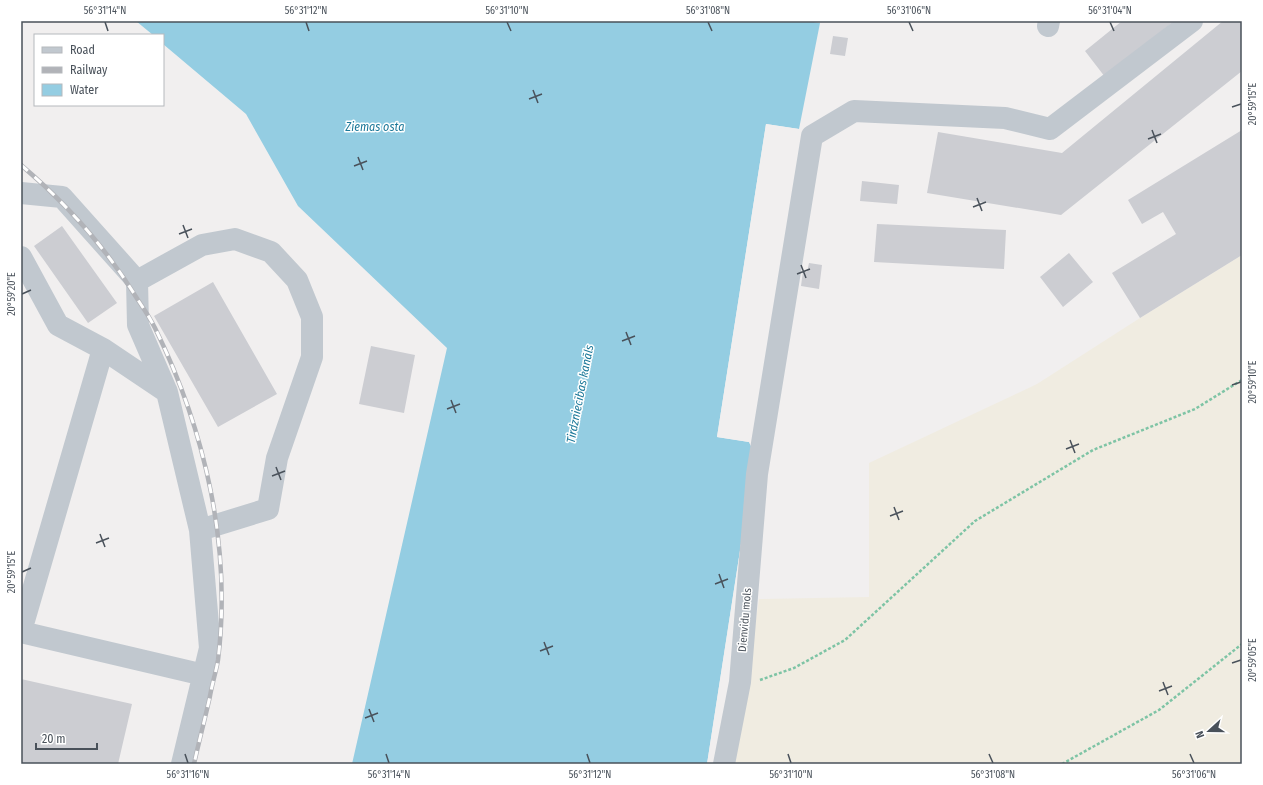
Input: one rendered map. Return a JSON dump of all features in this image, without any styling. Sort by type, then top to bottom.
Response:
[{"type":"street","name":"Dienvidu mols","points":[[724,764],[740,682],[757,474],[812,136],[854,111],[1005,118],[1050,129],[1192,21]]},
{"type":"street","points":[[21,193],[62,197],[137,281],[138,325],[167,392],[200,530],[210,648],[182,764]]},
{"type":"street","points":[[137,281],[202,245],[235,239],[271,252],[297,280],[312,317],[312,358],[277,458],[268,509],[200,530]]},
{"type":"street","points":[[21,257],[58,325],[103,348],[167,392]]},
{"type":"street","points":[[103,348],[21,632],[204,675]]},
{"type":"path","points":[[740,682],[765,679],[794,668],[845,640],[975,521],[1093,450],[1195,409],[1242,380]]},
{"type":"path","points":[[1062,764],[1159,710],[1242,644]]},
{"type":"sand","points":[[1242,255],[1242,764],[734,764],[759,599],[869,597],[869,463],[1037,384]]},
{"type":"water","points":[[136,21],[806,21],[820,23],[799,129],[766,124],[717,437],[749,442],[754,452],[707,764],[352,764],[447,348],[298,206],[246,114],[164,45],[164,34],[152,34]]},
{"type":"pier","points":[[766,124],[799,129],[799,131],[768,126],[720,436],[749,440],[749,442],[717,437]]},
{"type":"pier","points":[[749,442],[752,443],[756,452],[754,473],[712,747],[709,764],[707,764],[752,473],[754,452]]},
{"type":"building","points":[[1122,21],[1174,21],[1105,77],[1085,51]]},
{"type":"building","points":[[1223,21],[1242,21],[1242,71],[1061,215],[927,193],[938,132],[1062,153]]},
{"type":"building","points":[[833,36],[848,38],[845,56],[830,54]]},
{"type":"building","points":[[1242,130],[1242,255],[1140,318],[1112,273],[1176,234],[1163,212],[1142,224],[1128,200]]},
{"type":"building","points":[[862,181],[899,185],[897,204],[860,201]]},
{"type":"building","points":[[877,224],[1006,230],[1004,269],[874,262]]},
{"type":"building","points":[[62,226],[117,303],[88,323],[34,246]]},
{"type":"building","points":[[1069,253],[1093,282],[1063,307],[1040,277]]},
{"type":"building","points":[[809,263],[822,265],[819,289],[801,286],[803,271],[807,272]]},
{"type":"building","points":[[213,282],[277,394],[218,427],[154,316]]},
{"type":"building","points":[[371,346],[415,355],[404,413],[359,404]]},
{"type":"building","points":[[21,679],[132,704],[118,764],[21,764]]},
{"type":"railway","points":[[21,165],[54,195],[85,228],[113,263],[145,310],[173,367],[201,448],[217,532],[221,575],[221,617],[218,660],[194,764]]},
{"type":"water label","name":"Ziemas osta","points":[[375,127]]},
{"type":"water label","name":"Tirdzniecības kanāls","points":[[580,394]]}]
